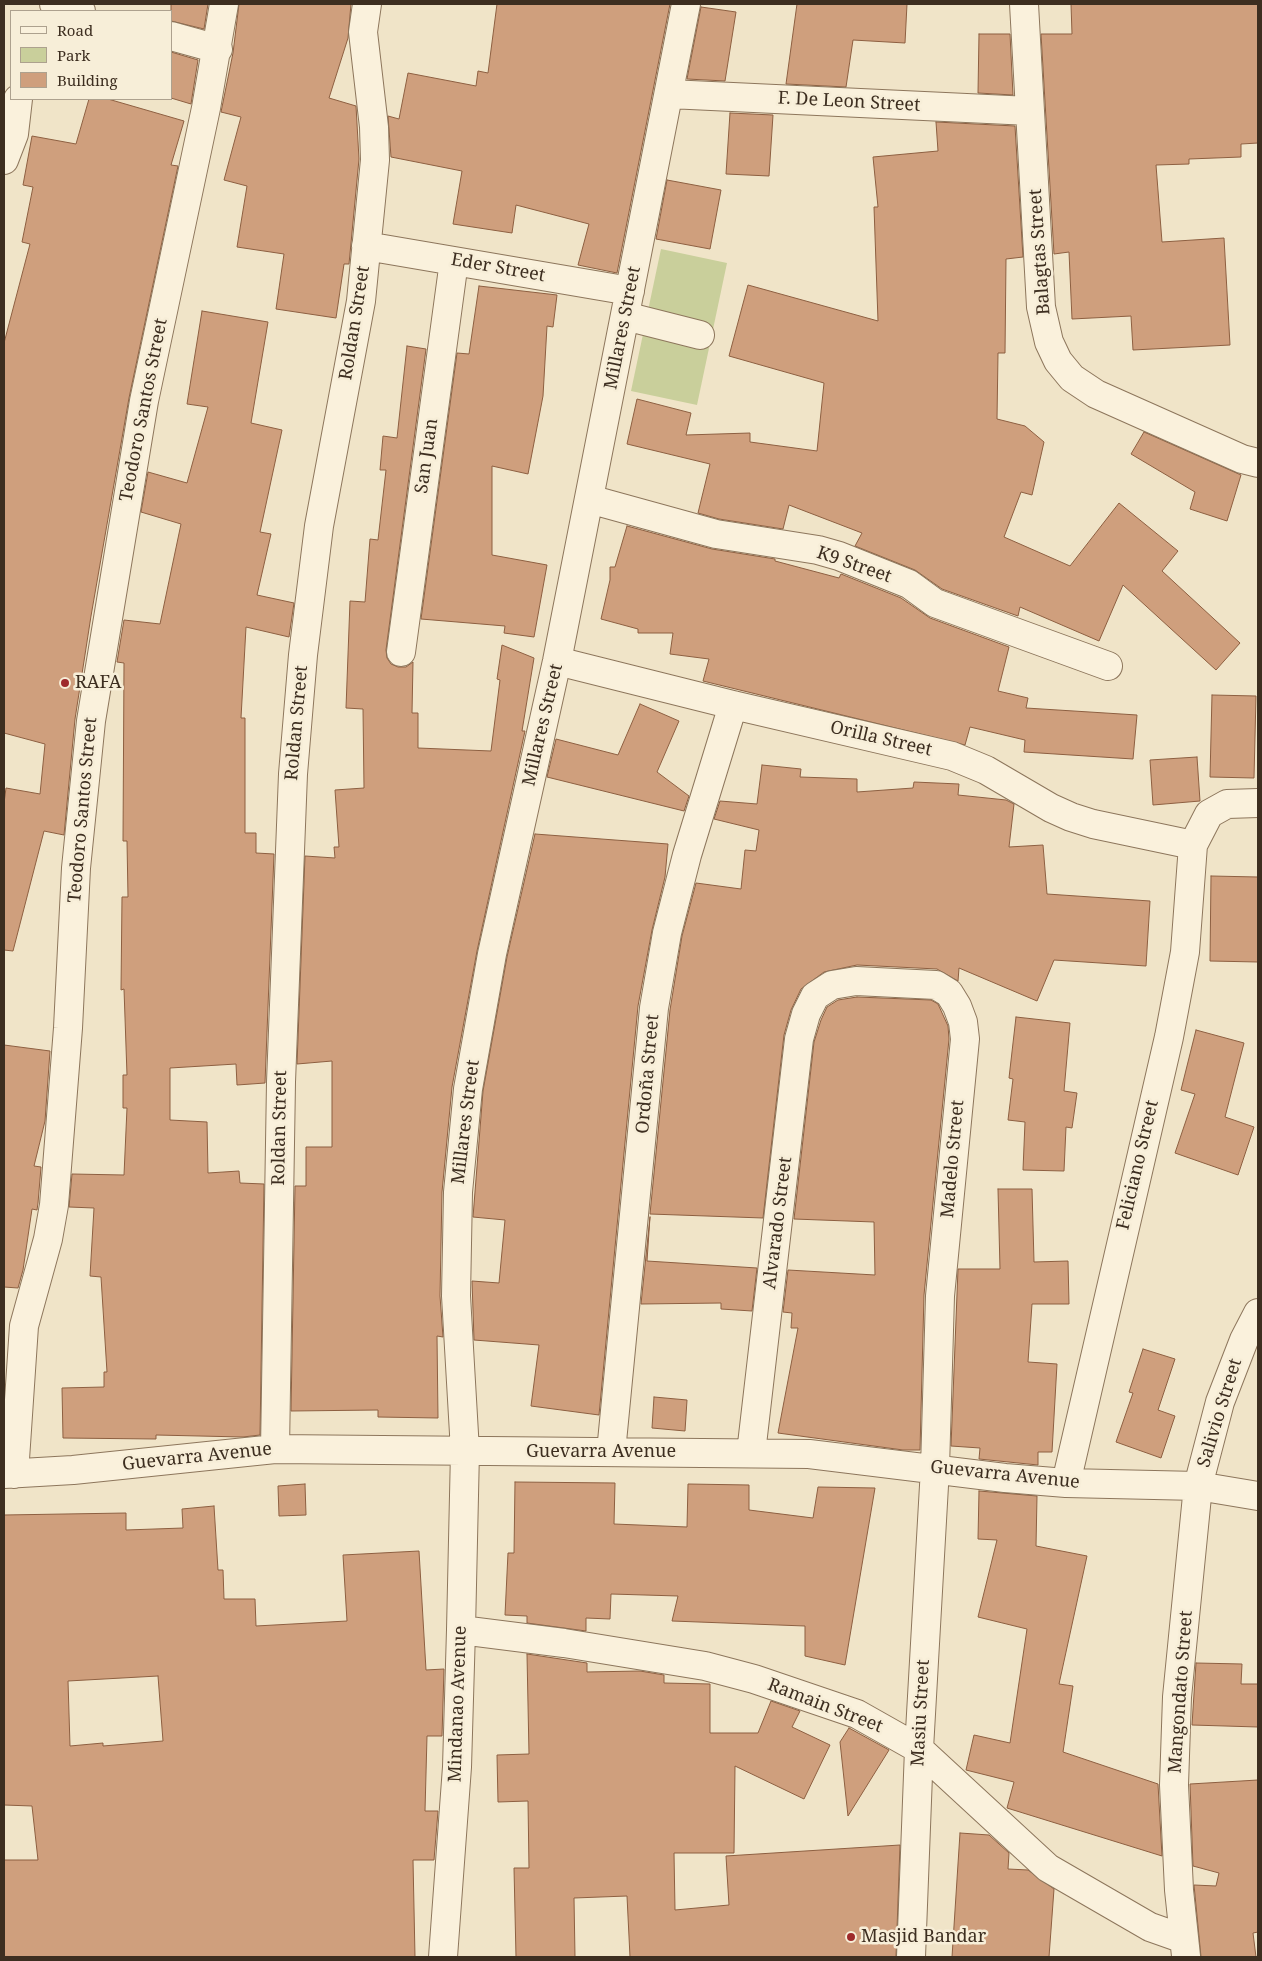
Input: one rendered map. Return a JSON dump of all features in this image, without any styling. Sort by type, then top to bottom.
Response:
[{"type":"street","points":[[54,4],[78,10]]},
{"type":"street","name":"Teodoro Santos Street","points":[[9,1474],[24,1326],[48,1240],[54,1205],[68,1028],[76,868],[91,721],[144,401],[218,49],[224,4]]},
{"type":"street","name":"Roldan Street","points":[[275,1449],[280,1082],[292,774],[303,655],[319,526],[361,300],[375,160],[374,127],[363,32],[368,4]]},
{"type":"street","name":"Millares Street","points":[[465,1451],[456,1296],[458,1192],[468,1088],[492,954],[557,661],[686,4]]},
{"type":"street","name":"Balagtas Street","points":[[1024,4],[1041,307],[1049,342],[1058,361],[1072,378],[1096,394],[1242,458],[1258,463]]},
{"type":"street","points":[[172,36],[218,49]]},
{"type":"street","name":"F. De Leon Street","points":[[668,94],[1030,111]]},
{"type":"street","points":[[4,160],[14,134],[18,100]]},
{"type":"street","name":"Eder Street","points":[[366,246],[454,261],[627,303],[700,335]]},
{"type":"street","name":"San Juan","points":[[401,652],[454,261]]},
{"type":"street","name":"K9 Street","points":[[589,499],[716,534],[818,550],[839,556],[909,584],[935,603],[1108,666]]},
{"type":"street","name":"Orilla Street","points":[[557,661],[733,705],[952,756],[986,770],[1051,808],[1071,817],[1093,824],[1193,845]]},
{"type":"street","name":"Ordoña Street","points":[[612,1452],[654,1008],[667,933],[687,855],[733,705]]},
{"type":"street","points":[[1193,845],[1209,814],[1227,804],[1258,803]]},
{"type":"street","name":"Feliciano Street","points":[[1066,1483],[1169,1037],[1185,952],[1193,845]]},
{"type":"street","name":"Madelo Street","points":[[815,996],[832,985],[856,981],[936,985],[949,994],[963,1022],[964,1039],[940,1296],[935,1468]]},
{"type":"street","name":"Alvarado Street","points":[[751,1453],[799,1039],[806,1014],[815,996]]},
{"type":"street","name":"Salivio Street","points":[[1198,1486],[1220,1402],[1244,1340],[1258,1313]]},
{"type":"street","name":"Guevarra Avenue","points":[[9,1474],[73,1470],[275,1449],[818,1454],[1005,1478],[1066,1483],[1198,1486],[1258,1496]]},
{"type":"street","name":"Mindanao Avenue","points":[[443,1957],[457,1767],[465,1451]]},
{"type":"street","name":"Masiu Street","points":[[911,1957],[919,1749],[935,1468]]},
{"type":"street","name":"Mangondato Street","points":[[1185,1948],[1179,1890],[1174,1785],[1177,1707],[1198,1486]]},
{"type":"street","name":"Ramain Street","points":[[461,1630],[704,1666],[754,1679],[857,1714],[919,1749],[1048,1868],[1185,1948]]},
{"type":"green space","points":[[661,249],[727,263],[697,405],[631,391]]},
{"type":"building","points":[[171,4],[208,4],[204,29],[172,21]]},
{"type":"building","points":[[239,4],[351,4],[348,38],[329,98],[356,106],[359,159],[349,264],[344,264],[336,318],[276,309],[284,254],[237,247],[247,186],[224,180],[241,117],[221,112],[233,53]]},
{"type":"building","points":[[497,4],[670,4],[617,273],[578,265],[589,224],[516,205],[512,233],[453,224],[462,171],[391,157],[388,116],[399,119],[408,73],[476,86],[478,71],[488,73]]},
{"type":"building","points":[[797,4],[907,4],[905,43],[853,40],[846,87],[786,84]]},
{"type":"building","points":[[1071,4],[1258,4],[1258,143],[1241,144],[1241,157],[1189,159],[1189,164],[1156,165],[1162,242],[1224,238],[1230,345],[1133,350],[1131,316],[1072,319],[1069,252],[1054,254],[1041,34],[1072,34]]},
{"type":"building","points":[[701,7],[736,12],[725,81],[687,79]]},
{"type":"building","points":[[979,34],[1010,34],[1013,95],[978,93]]},
{"type":"building","points":[[172,52],[198,60],[191,104],[172,98]]},
{"type":"building","points":[[89,100],[111,100],[184,121],[171,165],[178,166],[129,398],[91,616],[75,719],[64,835],[44,831],[13,951],[4,950],[4,803],[6,788],[40,794],[45,744],[4,733],[4,343],[30,244],[22,242],[33,187],[23,185],[32,136],[76,144]]},
{"type":"building","points":[[730,113],[773,115],[769,176],[726,174]]},
{"type":"building","points":[[936,122],[1015,126],[1023,257],[1006,259],[1005,353],[998,353],[997,419],[1025,426],[1044,442],[1032,495],[1021,492],[1004,537],[1070,566],[1119,503],[1178,551],[1162,571],[1240,643],[1216,670],[1123,585],[1099,641],[1020,607],[1018,616],[942,589],[915,570],[855,546],[862,533],[789,505],[783,529],[719,519],[698,513],[710,464],[627,444],[637,399],[691,413],[686,435],[750,433],[750,442],[817,451],[824,383],[729,356],[748,285],[878,321],[874,207],[878,207],[873,157],[938,151]]},
{"type":"building","points":[[667,180],[721,190],[710,249],[656,239]]},
{"type":"building","points":[[479,286],[557,295],[553,327],[547,326],[543,396],[528,474],[492,466],[492,555],[547,565],[534,637],[504,633],[505,626],[421,619],[457,353],[469,354]]},
{"type":"building","points":[[202,311],[268,322],[251,423],[282,430],[260,532],[271,534],[257,595],[294,603],[289,637],[246,627],[241,718],[245,718],[245,833],[256,833],[256,853],[274,854],[265,1083],[237,1085],[236,1064],[170,1068],[170,1120],[207,1122],[208,1173],[239,1171],[240,1183],[264,1184],[260,1435],[243,1437],[156,1435],[156,1439],[63,1438],[62,1388],[104,1387],[104,1372],[107,1372],[101,1277],[90,1276],[94,1208],[69,1207],[72,1174],[124,1175],[127,1108],[123,1108],[123,1075],[127,1075],[124,989],[121,990],[122,897],[128,897],[127,841],[123,841],[124,663],[117,662],[124,620],[160,624],[181,524],[141,512],[148,472],[187,483],[208,407],[187,404]]},
{"type":"building","points":[[407,346],[426,349],[386,650],[387,658],[391,664],[398,667],[406,667],[413,662],[412,713],[418,713],[418,748],[491,751],[500,680],[497,679],[502,645],[534,658],[522,731],[525,731],[477,951],[452,1087],[442,1192],[440,1296],[443,1337],[437,1336],[438,1418],[378,1417],[378,1410],[291,1411],[295,1186],[306,1186],[306,1147],[332,1147],[332,1061],[297,1064],[305,856],[335,858],[334,847],[339,847],[335,790],[364,788],[363,709],[346,708],[350,601],[365,602],[370,539],[378,540],[386,470],[380,470],[383,436],[397,438]]},
{"type":"building","points":[[1144,432],[1241,475],[1227,521],[1190,509],[1195,492],[1131,454]]},
{"type":"building","points":[[627,526],[712,549],[775,559],[775,561],[839,578],[841,574],[901,598],[930,618],[1009,647],[998,691],[1028,698],[1026,708],[1137,715],[1133,759],[1024,752],[1025,740],[970,727],[965,745],[703,681],[709,659],[670,654],[673,633],[638,633],[638,629],[601,619],[610,580],[610,567],[615,567]]},
{"type":"building","points":[[1212,695],[1256,696],[1254,778],[1210,777]]},
{"type":"building","points":[[640,704],[679,721],[657,772],[689,796],[684,811],[547,777],[556,739],[618,755]]},
{"type":"building","points":[[1197,757],[1200,801],[1153,805],[1150,760]]},
{"type":"building","points":[[762,765],[801,769],[800,777],[857,779],[857,792],[913,788],[914,782],[959,784],[958,795],[1006,800],[1014,804],[1009,847],[1043,845],[1047,894],[1150,901],[1146,966],[1054,960],[1037,1001],[959,968],[958,981],[937,969],[857,965],[824,972],[801,989],[791,1010],[784,1035],[763,1218],[650,1214],[670,1010],[682,936],[696,883],[741,889],[745,850],[756,851],[759,830],[714,819],[720,801],[757,804]]},
{"type":"building","points":[[535,834],[668,844],[665,877],[652,930],[638,1006],[599,1415],[531,1406],[539,1345],[474,1340],[472,1281],[499,1283],[505,1220],[473,1217],[483,1091],[507,957]]},
{"type":"building","points":[[1211,876],[1258,877],[1258,962],[1210,961]]},
{"type":"building","points":[[857,997],[931,1000],[938,1004],[948,1026],[949,1039],[924,1295],[920,1450],[903,1450],[778,1433],[798,1328],[791,1328],[792,1313],[783,1312],[788,1270],[875,1275],[874,1222],[794,1219],[814,1042],[827,1007],[838,1000]]},
{"type":"building","points":[[1016,1017],[1070,1023],[1064,1091],[1077,1093],[1072,1128],[1066,1127],[1064,1171],[1023,1170],[1025,1122],[1008,1120],[1013,1079],[1009,1078]]},
{"type":"building","points":[[1196,1030],[1244,1043],[1225,1117],[1254,1127],[1238,1175],[1175,1153],[1195,1094],[1181,1090]]},
{"type":"building","points":[[4,1045],[50,1051],[45,1121],[34,1166],[41,1167],[38,1203],[37,1210],[32,1209],[23,1270],[18,1288],[4,1287]]},
{"type":"building","points":[[998,1189],[1032,1189],[1034,1262],[1068,1261],[1069,1304],[1032,1304],[1028,1362],[1057,1364],[1052,1452],[1038,1452],[1038,1465],[979,1459],[980,1448],[951,1446],[958,1269],[1000,1269]]},
{"type":"building","points":[[650,1217],[647,1261],[757,1268],[752,1311],[721,1309],[721,1303],[641,1304]]},
{"type":"building","points":[[1143,1349],[1175,1359],[1158,1410],[1175,1416],[1161,1458],[1116,1442],[1133,1393],[1129,1392]]},
{"type":"building","points":[[654,1397],[687,1400],[685,1431],[652,1428]]},
{"type":"building","points":[[515,1482],[615,1483],[614,1524],[687,1527],[688,1484],[749,1485],[749,1510],[813,1518],[818,1487],[875,1488],[845,1665],[805,1656],[805,1626],[672,1621],[678,1596],[611,1594],[610,1619],[586,1618],[586,1631],[527,1623],[527,1616],[505,1615],[508,1553],[514,1553]]},
{"type":"building","points":[[305,1484],[306,1515],[279,1516],[278,1486]]},
{"type":"building","points":[[979,1491],[1037,1496],[1036,1546],[1087,1556],[1059,1684],[1073,1686],[1063,1752],[1158,1784],[1162,1856],[1007,1808],[1014,1782],[966,1770],[974,1735],[1010,1743],[1027,1629],[978,1617],[997,1540],[978,1539]]},
{"type":"building","points":[[214,1506],[218,1570],[223,1570],[224,1599],[255,1599],[256,1626],[347,1621],[343,1555],[419,1551],[426,1670],[444,1669],[442,1736],[427,1736],[425,1811],[438,1811],[434,1860],[413,1860],[415,1957],[4,1957],[4,1860],[38,1860],[32,1806],[4,1805],[4,1515],[126,1513],[126,1530],[183,1528],[182,1509]],"holes":[[[158,1676],[163,1741],[103,1746],[103,1743],[70,1746],[68,1681]]]},
{"type":"building","points":[[527,1654],[587,1663],[587,1672],[640,1671],[664,1675],[664,1683],[710,1684],[710,1733],[758,1733],[771,1701],[800,1711],[792,1727],[830,1745],[804,1799],[735,1766],[734,1853],[674,1853],[675,1910],[729,1905],[726,1856],[900,1845],[896,1957],[630,1957],[627,1896],[574,1898],[575,1957],[516,1957],[514,1868],[529,1868],[528,1801],[498,1802],[497,1755],[529,1754]]},
{"type":"building","points":[[1196,1663],[1242,1664],[1241,1684],[1258,1684],[1258,1727],[1192,1725]]},
{"type":"building","points":[[849,1728],[889,1750],[848,1816],[840,1742]]},
{"type":"building","points":[[1258,1780],[1258,1932],[1253,1933],[1256,1957],[1201,1957],[1194,1885],[1216,1886],[1219,1873],[1193,1866],[1190,1784]]},
{"type":"building","points":[[960,1833],[989,1835],[1009,1853],[1008,1869],[1028,1870],[1054,1889],[1049,1957],[952,1957]]},
{"type":"place","name":"RAFA","points":[[65,683]]},
{"type":"place","name":"Masjid Bandar","points":[[851,1937]]}]
